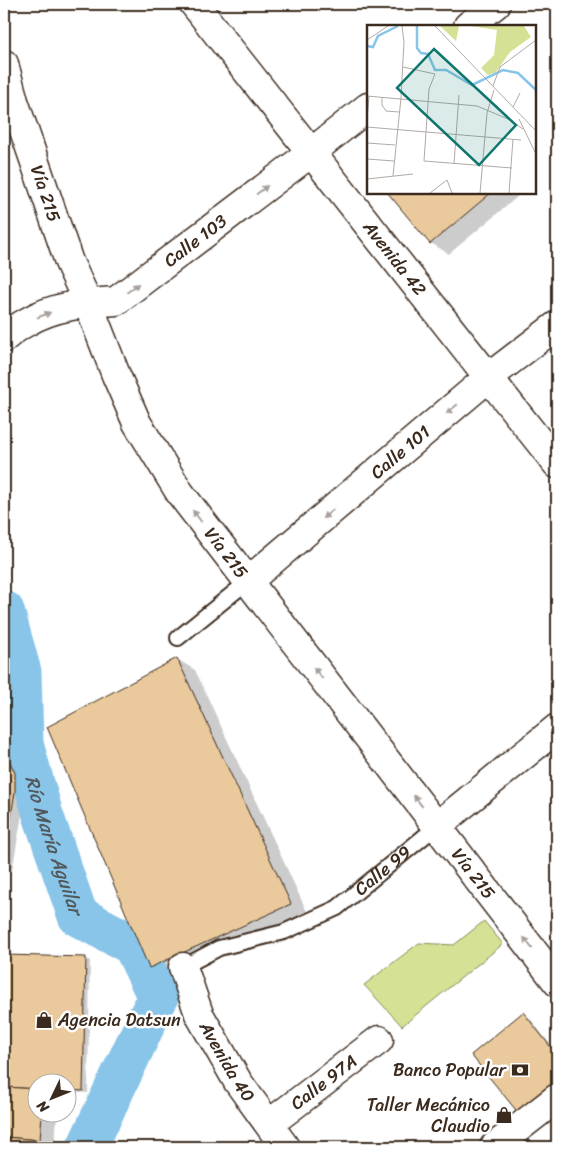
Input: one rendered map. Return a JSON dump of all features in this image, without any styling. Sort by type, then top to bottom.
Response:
[{"type":"street","name":"Avenida 42","points":[[194,4],[557,464]]},
{"type":"street","points":[[469,25],[496,4]]},
{"type":"street","name":"Vía 215","points":[[4,64],[14,102],[68,262],[88,303],[137,423],[180,493],[557,982]]},
{"type":"street","name":"Calle 103","points":[[4,338],[28,321],[58,309],[88,303],[116,301],[367,108]]},
{"type":"street","name":"Calle 101","points":[[247,582],[489,377],[557,325]]},
{"type":"street","name":"Calle 99","points":[[437,826],[557,728]]},
{"type":"street","name":"Avenida 40","points":[[183,967],[199,1014],[238,1082],[285,1147]]},
{"type":"street","name":"Calle 97A","points":[[269,1124],[378,1040]]},
{"type":"street","points":[[494,1147],[557,1098]]},
{"type":"lane","points":[[178,638],[247,582]]},
{"type":"lane","name":"Calle 99","points":[[183,967],[219,948],[284,932],[337,908],[437,826]]},
{"type":"green space","points":[[484,921],[503,944],[402,1026],[364,985],[419,943],[454,945]]},
{"type":"building","points":[[389,194],[490,194],[430,244]]},
{"type":"building","points":[[177,658],[291,904],[149,968],[47,727]]},
{"type":"building","points":[[4,755],[8,758],[15,773],[15,792],[4,857]]},
{"type":"building","name":"Agencia Datsun","points":[[4,955],[86,957],[83,1091],[78,1091],[78,1074],[28,1074],[28,1088],[4,1087]]},
{"type":"building","name":"Banco Popular","points":[[523,1012],[557,1055],[557,1085],[520,1115],[471,1055]]},
{"type":"building","points":[[4,1087],[28,1088],[28,1124],[41,1124],[40,1140],[4,1137]]},
{"type":"building","points":[[4,1137],[40,1140],[40,1147],[4,1147]]},
{"type":"waterway","name":"Río María Aguilar","points":[[4,611],[21,672],[23,744],[43,815],[78,916],[133,945],[158,997],[87,1147]]},
{"type":"place","name":"Agencia Datsun","points":[[44,1020]]},
{"type":"place","name":"Banco Popular","points":[[520,1070]]},
{"type":"place","name":"Taller Mecánico Claudio","points":[[504,1115]]}]
